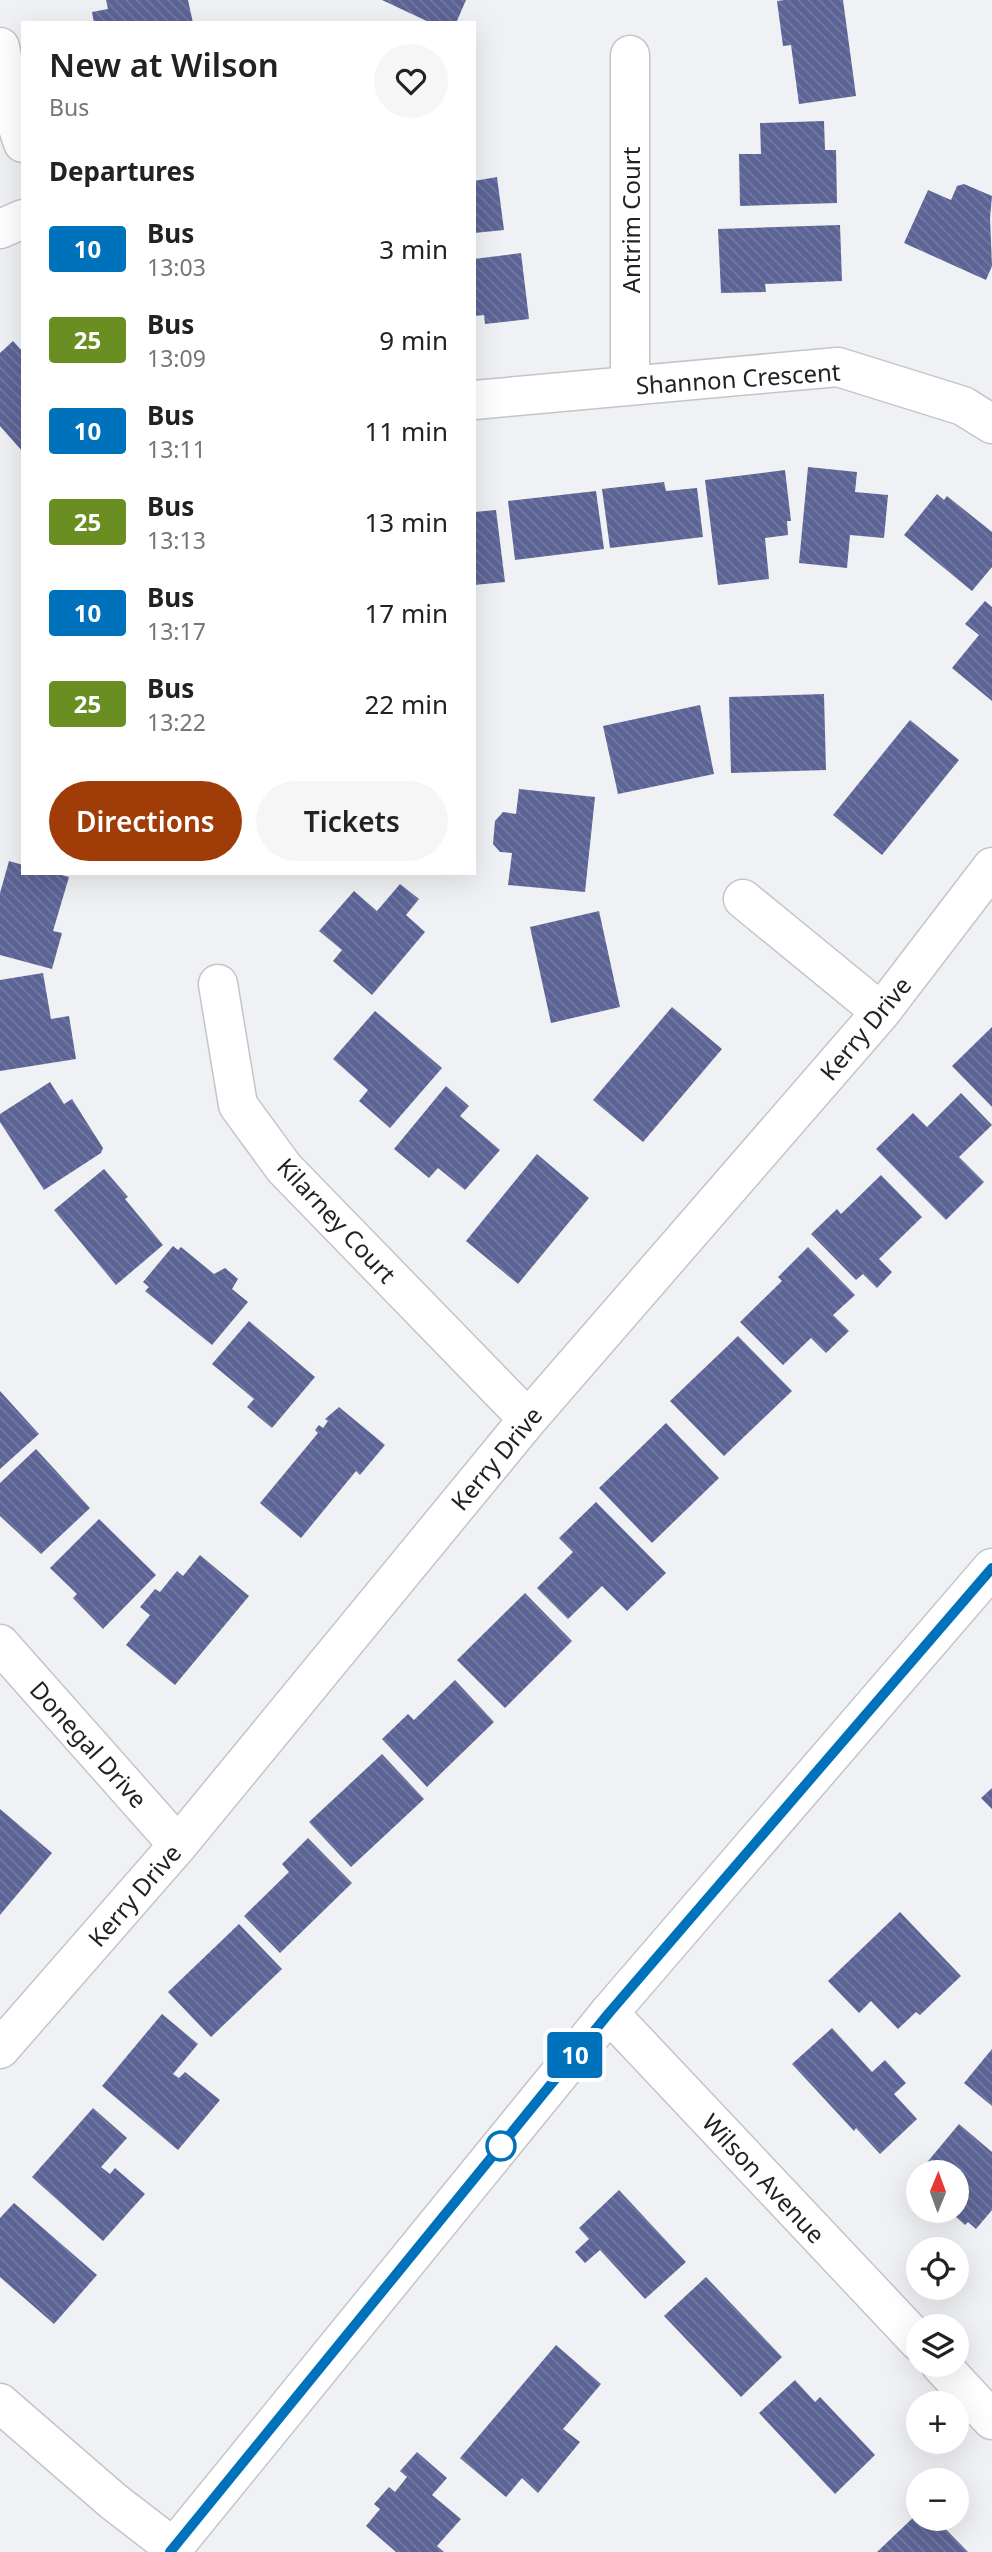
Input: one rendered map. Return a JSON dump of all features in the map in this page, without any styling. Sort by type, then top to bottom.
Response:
[{"type":"street","points":[[0,47],[13,113],[21,137]]},
{"type":"street","name":"Antrim Court","points":[[630,55],[630,384]]},
{"type":"street","points":[[0,229],[21,220]]},
{"type":"street","name":"Shannon Crescent","points":[[476,400],[838,367],[963,406],[992,424]]},
{"type":"street","name":"Kerry Drive","points":[[0,2049],[178,1845],[528,1419],[881,1012],[992,867]]},
{"type":"street","points":[[743,899],[881,1012]]},
{"type":"street","name":"Kilarney Court","points":[[218,984],[238,1105],[284,1168],[528,1419]]},
{"type":"street","points":[[0,2403],[172,2550],[609,2013],[992,1568]]},
{"type":"street","name":"Donegal Drive","points":[[0,1644],[178,1845]]},
{"type":"street","name":"Wilson Avenue","points":[[609,2013],[906,2328]]},
{"type":"street","points":[[952,2377],[992,2420]]},
{"type":"building","points":[[106,0],[188,0],[193,21],[94,21],[92,12],[108,9]]},
{"type":"building","points":[[382,0],[466,0],[457,21],[427,21]]},
{"type":"building","points":[[843,0],[856,96],[799,104],[791,45],[783,46],[777,1]]},
{"type":"building","points":[[824,121],[825,150],[836,150],[837,203],[740,206],[739,154],[761,154],[760,123]]},
{"type":"building","points":[[497,177],[504,230],[476,233],[476,181]]},
{"type":"building","points":[[964,184],[992,196],[992,266],[986,280],[904,243],[928,190],[951,200],[957,186]]},
{"type":"building","points":[[840,225],[842,281],[765,284],[766,292],[721,293],[718,229]]},
{"type":"building","points":[[521,253],[529,319],[485,324],[484,315],[476,316],[476,259]]},
{"type":"building","points":[[13,341],[21,350],[21,450],[0,426],[0,353]]},
{"type":"building","points":[[808,467],[857,472],[855,492],[888,495],[884,538],[850,535],[847,568],[799,563]]},
{"type":"building","points":[[785,470],[791,521],[787,521],[788,535],[765,538],[769,579],[718,585],[705,480]]},
{"type":"building","points":[[664,482],[666,491],[697,488],[703,537],[610,548],[602,489]]},
{"type":"building","points":[[596,491],[604,549],[515,560],[508,501]]},
{"type":"building","points":[[937,494],[944,500],[947,496],[992,532],[992,567],[972,591],[904,535]]},
{"type":"building","points":[[496,510],[505,582],[476,585],[476,512]]},
{"type":"building","points":[[985,601],[992,607],[992,701],[952,668],[979,635],[965,624]]},
{"type":"building","points":[[824,694],[826,770],[731,773],[729,697]]},
{"type":"building","points":[[700,705],[714,774],[618,794],[603,726]]},
{"type":"building","points":[[910,720],[959,760],[882,855],[833,815]]},
{"type":"building","points":[[519,789],[595,797],[585,892],[508,885],[512,853],[500,852],[493,844],[495,821],[503,812],[516,814]]},
{"type":"building","points":[[9,861],[21,864],[21,875],[69,877],[53,931],[62,933],[52,969],[0,955],[0,893]]},
{"type":"building","points":[[400,884],[419,899],[406,915],[425,932],[372,995],[333,961],[342,950],[319,931],[354,891],[377,911]]},
{"type":"building","points":[[599,911],[620,1007],[551,1023],[530,927]]},
{"type":"building","points":[[43,973],[51,1019],[69,1016],[76,1059],[0,1071],[0,980]]},
{"type":"building","points":[[672,1007],[722,1049],[643,1142],[593,1100]]},
{"type":"building","points":[[375,1011],[442,1068],[390,1128],[359,1101],[368,1090],[333,1059]]},
{"type":"building","points":[[992,1027],[992,1107],[952,1066]]},
{"type":"building","points":[[50,1082],[64,1104],[72,1099],[103,1148],[101,1153],[44,1190],[0,1122],[0,1114]]},
{"type":"building","points":[[446,1086],[469,1106],[460,1116],[500,1150],[465,1190],[438,1168],[429,1178],[394,1149]]},
{"type":"building","points":[[961,1093],[992,1125],[959,1157],[984,1182],[946,1220],[876,1149],[913,1113],[927,1127]]},
{"type":"building","points":[[537,1154],[589,1198],[518,1284],[466,1241]]},
{"type":"building","points":[[104,1169],[163,1245],[116,1285],[54,1210]]},
{"type":"building","points":[[881,1175],[922,1217],[879,1259],[892,1272],[877,1288],[863,1274],[856,1280],[811,1234],[837,1209],[841,1214]]},
{"type":"building","points":[[173,1246],[178,1250],[181,1247],[214,1274],[225,1268],[238,1279],[232,1289],[248,1302],[212,1345],[145,1291],[149,1287],[143,1282]]},
{"type":"building","points":[[808,1247],[855,1295],[833,1315],[849,1331],[826,1353],[811,1338],[783,1365],[740,1322],[782,1281],[778,1277]]},
{"type":"building","points":[[249,1321],[315,1377],[272,1428],[247,1407],[254,1399],[212,1364]]},
{"type":"building","points":[[738,1336],[792,1391],[724,1456],[670,1401]]},
{"type":"building","points":[[0,1391],[39,1434],[0,1469]]},
{"type":"building","points":[[339,1407],[385,1445],[360,1475],[356,1471],[301,1538],[260,1503],[318,1433],[315,1430],[319,1425],[323,1428],[328,1421],[325,1419]]},
{"type":"building","points":[[666,1423],[719,1478],[652,1543],[599,1488]]},
{"type":"building","points":[[36,1449],[90,1508],[41,1554],[0,1516],[0,1483]]},
{"type":"building","points":[[596,1502],[666,1573],[627,1611],[602,1586],[568,1619],[537,1588],[573,1552],[559,1538]]},
{"type":"building","points":[[99,1519],[156,1575],[103,1629],[73,1598],[77,1594],[50,1568]]},
{"type":"building","points":[[200,1555],[249,1596],[175,1685],[126,1645],[150,1615],[140,1607],[155,1589],[160,1592],[177,1571],[183,1576]]},
{"type":"building","points":[[525,1593],[572,1641],[505,1708],[457,1660]]},
{"type":"building","points":[[455,1680],[494,1722],[427,1787],[382,1739],[408,1714],[414,1720]]},
{"type":"building","points":[[382,1754],[424,1799],[351,1867],[309,1822]]},
{"type":"building","points":[[992,1788],[992,1809],[981,1798]]},
{"type":"building","points":[[0,1809],[52,1853],[0,1915]]},
{"type":"building","points":[[308,1838],[352,1883],[280,1953],[244,1916],[289,1872],[282,1864]]},
{"type":"building","points":[[900,1912],[961,1976],[920,2015],[916,2012],[898,2029],[871,2001],[859,2013],[828,1981]]},
{"type":"building","points":[[239,1924],[282,1969],[211,2037],[168,1992]]},
{"type":"building","points":[[162,2014],[198,2044],[173,2074],[179,2078],[185,2072],[220,2100],[178,2150],[102,2086]]},
{"type":"building","points":[[832,2028],[872,2072],[885,2060],[906,2083],[894,2094],[917,2119],[880,2154],[856,2128],[854,2131],[792,2064]]},
{"type":"building","points":[[992,2049],[992,2106],[964,2083]]},
{"type":"building","points":[[93,2108],[127,2138],[101,2167],[110,2174],[115,2168],[145,2194],[103,2241],[32,2177]]},
{"type":"building","points":[[959,2124],[992,2152],[992,2210],[976,2229],[969,2223],[970,2160],[929,2160]]},
{"type":"building","points":[[619,2190],[686,2262],[645,2299],[600,2250],[585,2263],[575,2252],[589,2239],[579,2228]]},
{"type":"building","points":[[14,2203],[97,2275],[54,2324],[0,2277],[0,2218]]},
{"type":"building","points":[[706,2277],[782,2357],[741,2397],[664,2316]]},
{"type":"building","points":[[556,2345],[601,2384],[563,2429],[580,2442],[538,2493],[522,2478],[506,2497],[460,2458]]},
{"type":"building","points":[[795,2380],[815,2402],[820,2397],[875,2455],[835,2494],[759,2413]]},
{"type":"building","points":[[417,2452],[447,2478],[432,2495],[461,2519],[437,2546],[444,2552],[396,2552],[366,2526],[380,2509],[374,2504],[389,2487],[395,2492],[407,2477],[400,2471]]},
{"type":"building","points":[[906,2524],[906,2531],[948,2531],[968,2552],[877,2552]]},
{"type":"bus line","name":"10","points":[[170,2552],[609,2013],[992,1568]]}]
